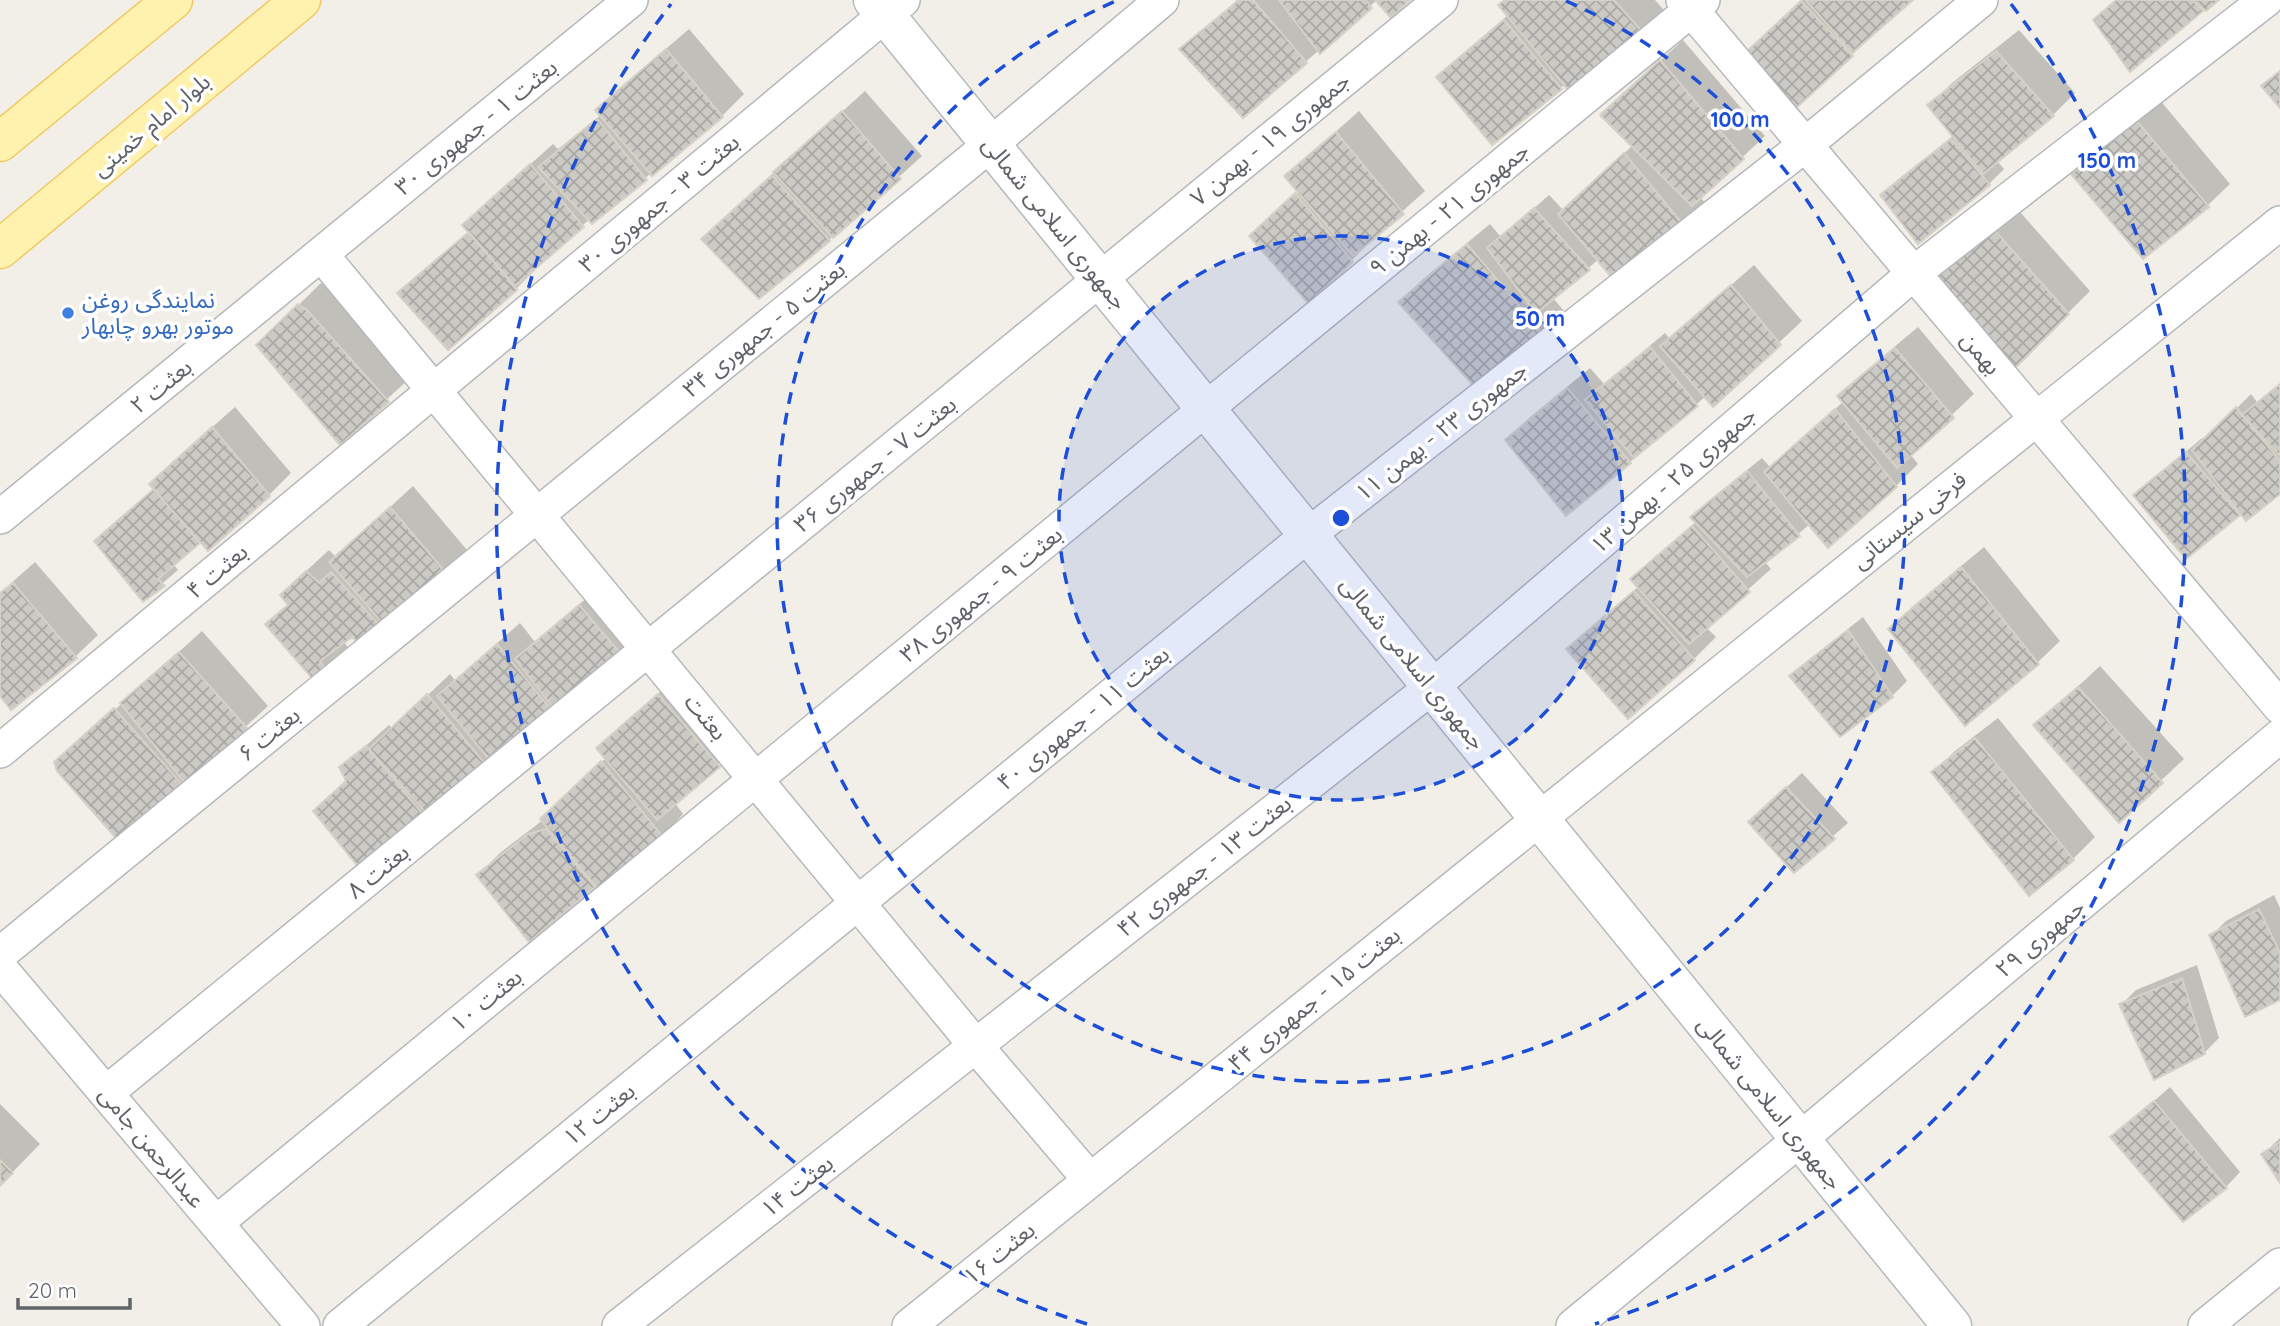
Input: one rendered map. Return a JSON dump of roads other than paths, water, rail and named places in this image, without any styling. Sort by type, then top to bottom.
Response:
[{"type":"main road","points":[[0,142],[173,0]]},
{"type":"main road","name":"بلوار امام خمینی","points":[[0,249],[301,0]]},
{"type":"street","name":"بعثت ۱ - جمهوری ۳۰","points":[[321,254],[631,0]]},
{"type":"street","name":"بعثت ۵ - جمهوری ۳۴","points":[[537,514],[991,144],[1162,0]]},
{"type":"street","name":"جمهوری ۱۹ - بهمن ۷","points":[[1100,279],[1441,0]]},
{"type":"street","name":"جمهوری ۲۳ - بهمن ۱۱","points":[[1308,535],[1805,145],[1981,0]]},
{"type":"street","name":"جمهوری ۲۵ - بهمن ۱۳","points":[[1432,687],[1914,273],[2266,0]]},
{"type":"street","name":"بهمن","points":[[1692,3],[1805,145],[2280,707]]},
{"type":"street","name":"جمهوری ۲۱ - بهمن ۹","points":[[1206,409],[1692,3]]},
{"type":"street","name":"جمهوری اسلامی شمالی","points":[[887,5],[991,144],[1952,1326]]},
{"type":"street","name":"بعثت ۳ - جمهوری ۳۰","points":[[434,390],[887,5]]},
{"type":"street","name":"فرخی سیستانی","points":[[1538,818],[2280,223]]},
{"type":"street","name":"بعثت","points":[[321,254],[1090,1180]]},
{"type":"street","name":"بعثت ۲","points":[[0,517],[321,254]]},
{"type":"street","name":"بعثت ۷ - جمهوری ۳۶","points":[[649,649],[1100,279]]},
{"type":"street","name":"بعثت ۴","points":[[0,751],[434,390]]},
{"type":"street","name":"بعثت ۹ - جمهوری ۳۸","points":[[756,778],[1206,409]]},
{"type":"street","name":"بعثت ۶","points":[[0,954],[537,514]]},
{"type":"street","name":"بعثت ۱۱ - جمهوری ۴۰","points":[[859,902],[1308,535]]},
{"type":"street","name":"بعثت ۸","points":[[106,1093],[649,649]]},
{"type":"street","name":"بعثت ۱۳ - جمهوری ۴۲","points":[[976,1046],[1432,687]]},
{"type":"street","name":"جمهوری ۲۹","points":[[1573,1326],[2280,736]]},
{"type":"street","name":"بعثت ۱۰","points":[[216,1223],[756,778]]},
{"type":"street","name":"بعثت ۱۵ - جمهوری ۴۴","points":[[1090,1180],[1538,818]]},
{"type":"street","name":"بعثت ۱۲","points":[[340,1326],[859,902]]},
{"type":"street","name":"عبدالرحمن جامی","points":[[0,968],[303,1326]]},
{"type":"street","name":"بعثت ۱۴","points":[[619,1326],[976,1046]]},
{"type":"street","name":"بعثت ۱۶","points":[[909,1326],[1090,1180]]},
{"type":"street","points":[[2205,1326],[2280,1265]]},
{"type":"place","name":"نمایندگی روغن موتور بهرو چابهار","points":[[68,313]]}]
